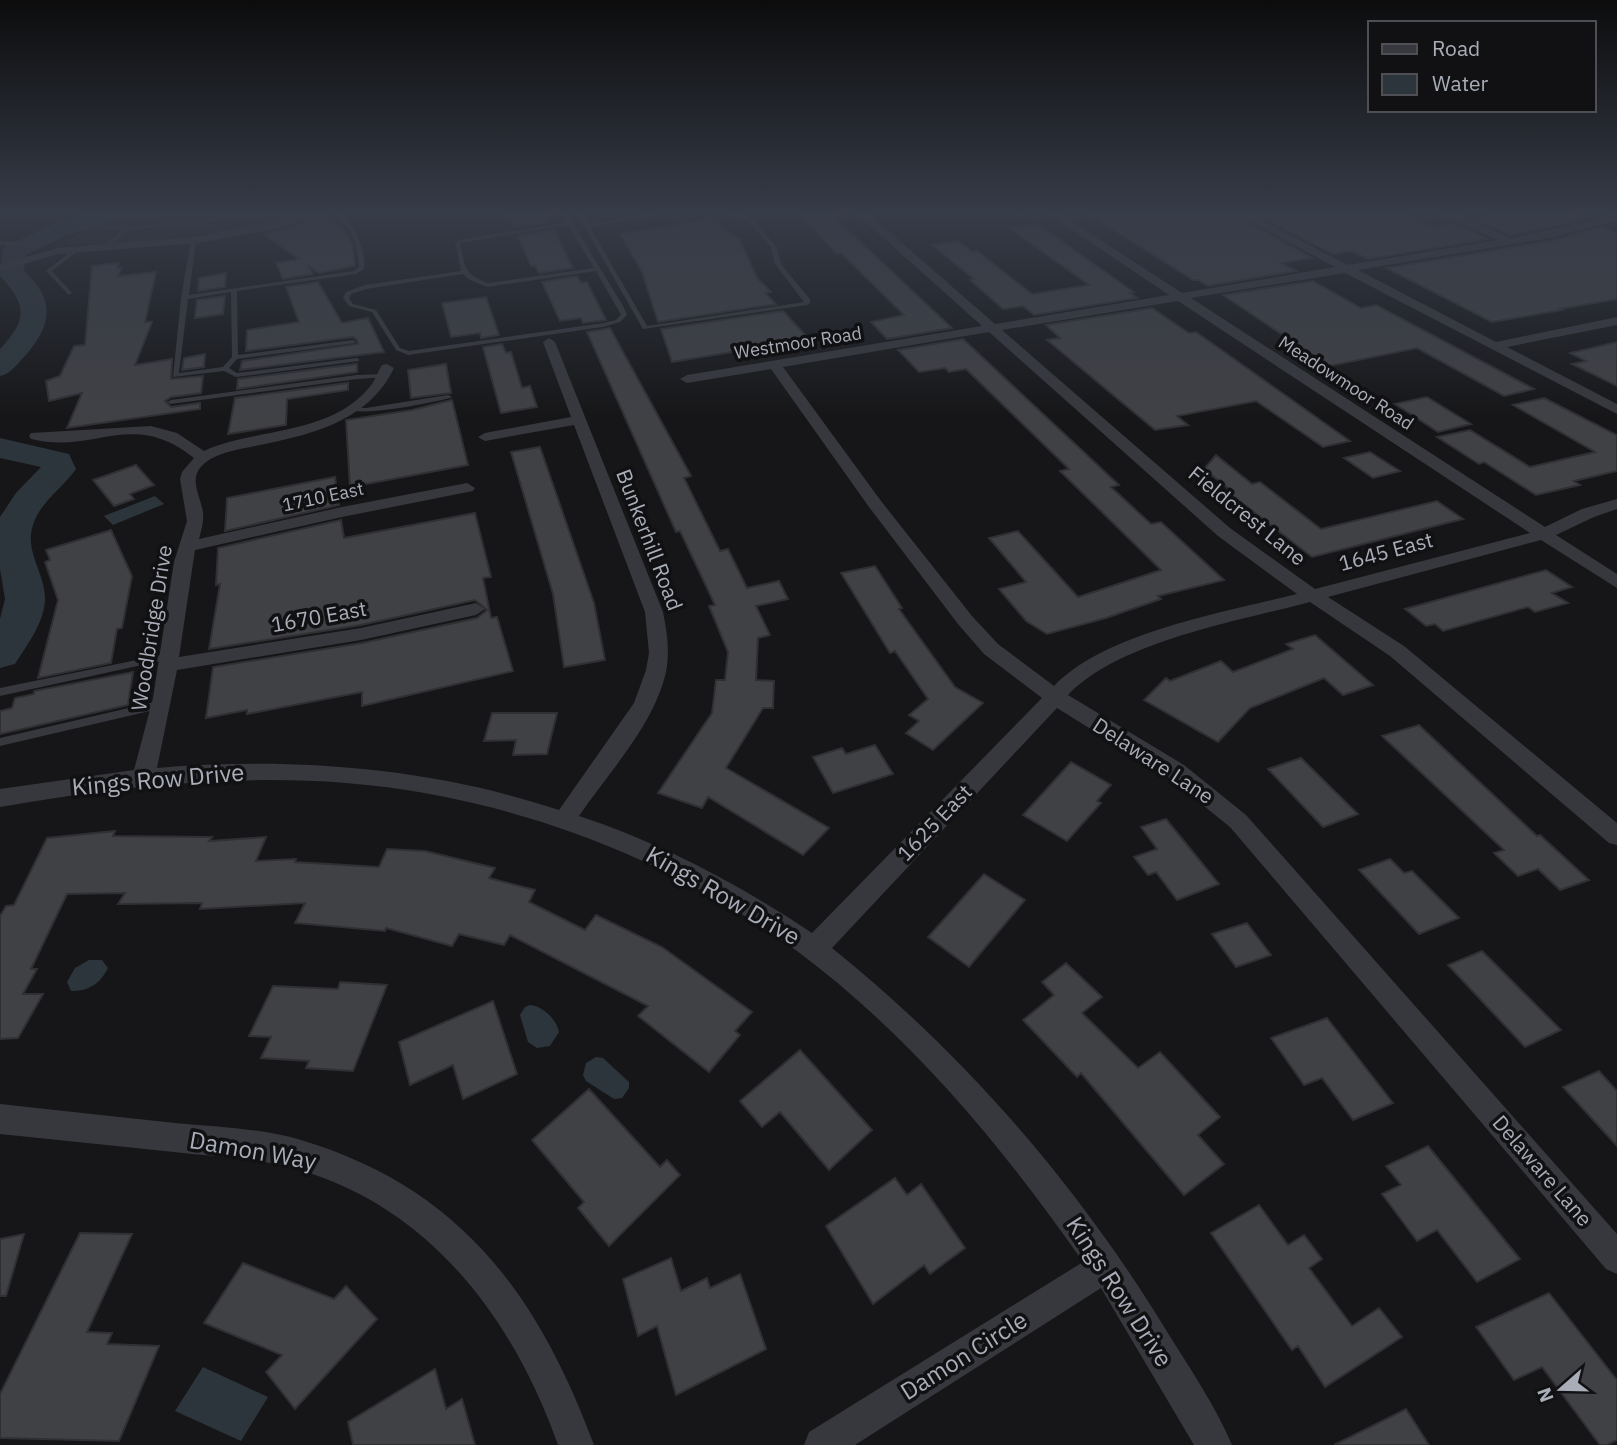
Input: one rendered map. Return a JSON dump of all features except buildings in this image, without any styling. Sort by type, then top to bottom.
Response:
[{"type":"street","name":"Fieldcrest Lane","points":[[940,282],[1224,532],[1253,555],[1397,651],[1617,836]]},
{"type":"street","name":"Meadowmoor Road","points":[[1157,282],[1617,582]]},
{"type":"street","name":"Westmoor Road","points":[[687,379],[1266,282]]},
{"type":"street","points":[[1373,282],[1617,410]]},
{"type":"street","points":[[1493,345],[1617,321]]},
{"type":"street","name":"Bunkerhill Road","points":[[549,342],[654,612],[660,641],[656,673],[645,707],[565,819]]},
{"type":"street","name":"Delaware Lane","points":[[774,364],[875,504],[973,630],[1003,660],[1055,697],[1176,771],[1238,821],[1617,1258]]},
{"type":"street","points":[[36,436],[56,438],[123,430],[156,431],[180,440],[203,458],[226,448],[296,432],[350,409],[372,392],[386,372]]},
{"type":"street","points":[[485,437],[579,420]]},
{"type":"street","name":"Woodbridge Drive","points":[[143,778],[163,704],[187,547],[195,520],[188,475],[203,458]]},
{"type":"street","name":"1710 East","points":[[187,547],[342,512],[467,488]]},
{"type":"street","name":"1645 East","points":[[1055,697],[1068,682],[1090,667],[1138,644],[1544,534],[1588,513],[1617,504]]},
{"type":"street","name":"1670 East","points":[[170,661],[361,634],[476,609]]},
{"type":"street","name":"1625 East","points":[[814,949],[1055,697]]},
{"type":"street","name":"Kings Row Drive","points":[[0,798],[143,778],[239,772],[339,774],[435,787],[565,819],[667,861],[732,896],[814,949],[898,1021],[955,1078],[1022,1154],[1106,1266],[1214,1445]]},
{"type":"street","name":"Damon Way","points":[[0,1119],[251,1146],[300,1156],[334,1167],[389,1194],[430,1222],[468,1256],[503,1297],[534,1345],[563,1402],[576,1445]]},
{"type":"street","name":"Damon Circle","points":[[822,1445],[1106,1266]]},
{"type":"lane","points":[[59,282],[69,293]]},
{"type":"lane","points":[[186,282],[175,376],[225,369],[236,375],[357,360]]},
{"type":"lane","points":[[184,298],[285,282]]},
{"type":"lane","points":[[395,282],[365,287],[348,293],[346,298],[351,305],[374,311],[398,349],[408,353],[618,321],[624,315],[606,282]]},
{"type":"lane","points":[[481,282],[487,285],[505,282]]},
{"type":"lane","points":[[619,282],[645,328],[808,302],[793,282]]},
{"type":"lane","points":[[225,369],[235,357],[234,290]]},
{"type":"lane","points":[[235,357],[353,342]]},
{"type":"lane","points":[[171,402],[386,372]]},
{"type":"lane","points":[[350,409],[366,410],[448,397]]},
{"type":"lane","points":[[0,692],[170,661]]},
{"type":"lane","points":[[0,742],[163,704]]},
{"type":"water","points":[[155,496],[164,504],[113,525],[104,516]]},
{"type":"water","points":[[89,960],[102,960],[108,968],[93,986],[71,991],[67,982],[75,968]]},
{"type":"water","points":[[530,1005],[544,1011],[558,1027],[559,1032],[550,1046],[537,1048],[528,1042],[520,1015],[525,1007]]},
{"type":"water","points":[[596,1057],[603,1058],[629,1082],[629,1088],[622,1098],[614,1099],[586,1081],[583,1075],[586,1063]]},
{"type":"water","points":[[203,1367],[268,1397],[241,1441],[175,1411]]},
{"type":"waterway","points":[[0,367],[28,334],[35,317],[34,307],[21,282]]},
{"type":"waterway","points":[[0,448],[57,461],[59,469],[29,501],[12,532],[13,549],[25,590],[25,599],[18,624],[0,654]]}]
